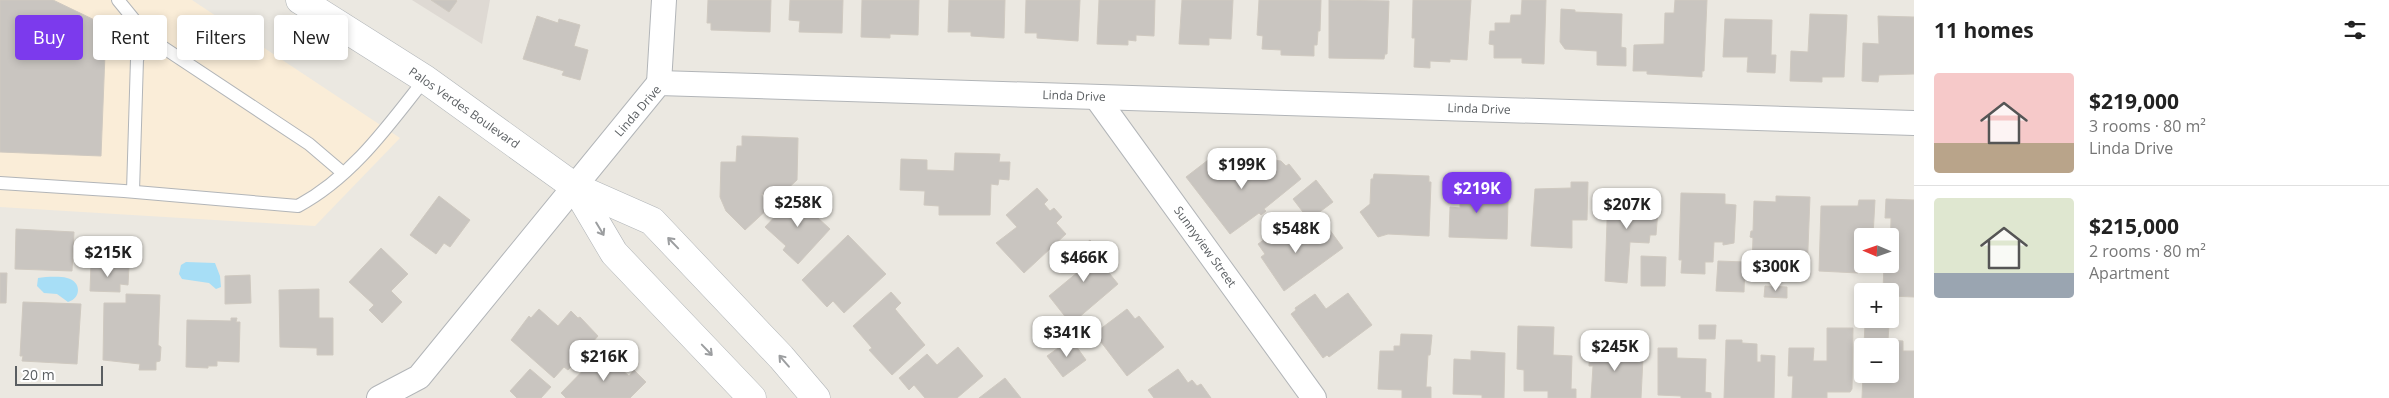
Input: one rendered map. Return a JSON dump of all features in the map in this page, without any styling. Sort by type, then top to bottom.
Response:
[{"type":"main road","name":"Palos Verdes Boulevard","points":[[300,0],[425,79],[575,187],[652,221],[781,356],[816,398]]},
{"type":"main road","name":"Palos Verdes Boulevard","points":[[575,187],[614,253],[752,398]]},
{"type":"street","points":[[659,83],[664,0]]},
{"type":"street","name":"Linda Drive","points":[[379,398],[419,376],[659,83],[1914,123]]},
{"type":"street","name":"Sunnyview Street","points":[[1096,97],[1314,398]]},
{"type":"lane","points":[[118,0],[131,15]]},
{"type":"lane","points":[[167,49],[309,144],[343,173]]},
{"type":"lane","points":[[133,192],[137,60]]},
{"type":"lane","points":[[0,183],[298,206],[316,197],[366,153],[425,79]]},
{"type":"shaded area","points":[[0,0],[192,0],[215,15],[177,15],[177,60],[264,60],[264,48],[274,54],[274,60],[282,60],[400,138],[315,226],[0,207]]},
{"type":"shaded area","points":[[412,0],[490,0],[482,44]]},
{"type":"water","points":[[186,262],[215,263],[220,276],[221,287],[216,289],[209,283],[182,279],[179,274],[181,265]]},
{"type":"water","points":[[38,278],[67,278],[75,282],[78,293],[73,300],[68,302],[57,294],[44,293],[37,286]]},
{"type":"building","points":[[0,0],[53,0],[93,19],[93,60],[105,60],[101,156],[0,152]]},
{"type":"building","points":[[431,0],[456,0],[457,1],[449,12]]},
{"type":"building","points":[[708,0],[771,0],[770,32],[711,30],[711,23],[707,23]]},
{"type":"building","points":[[790,0],[843,0],[842,33],[799,32],[800,21],[789,20]]},
{"type":"building","points":[[862,0],[919,0],[918,35],[890,34],[890,38],[861,37]]},
{"type":"building","points":[[949,0],[1005,0],[1004,38],[971,36],[971,32],[948,32]]},
{"type":"building","points":[[1026,0],[1080,0],[1078,41],[1037,38],[1037,33],[1025,33]]},
{"type":"building","points":[[1099,0],[1155,0],[1154,36],[1136,35],[1136,41],[1128,40],[1128,45],[1097,44]]},
{"type":"building","points":[[1182,0],[1233,0],[1231,39],[1209,38],[1209,45],[1179,44]]},
{"type":"building","points":[[1259,0],[1321,0],[1320,31],[1318,31],[1317,45],[1314,45],[1314,56],[1281,55],[1281,50],[1262,49],[1263,36],[1257,35]]},
{"type":"building","points":[[1329,0],[1389,1],[1387,54],[1385,54],[1384,59],[1329,58]]},
{"type":"building","points":[[1413,0],[1471,0],[1467,60],[1450,59],[1450,62],[1430,61],[1430,68],[1414,67],[1415,38],[1412,38]]},
{"type":"building","points":[[1522,0],[1546,0],[1544,64],[1522,63],[1522,58],[1494,58],[1494,45],[1489,44],[1490,31],[1495,31],[1495,23],[1510,23],[1511,15],[1521,15]]},
{"type":"building","points":[[1675,0],[1707,0],[1704,71],[1702,71],[1702,77],[1647,74],[1647,71],[1633,71],[1634,45],[1664,44],[1665,13],[1674,13]]},
{"type":"building","points":[[1561,9],[1575,10],[1575,12],[1622,14],[1621,47],[1626,48],[1626,66],[1597,65],[1597,51],[1565,49],[1560,42]]},
{"type":"building","points":[[1810,14],[1847,15],[1844,77],[1822,77],[1822,82],[1790,81],[1791,51],[1808,52]]},
{"type":"building","points":[[537,16],[558,23],[559,19],[580,25],[574,46],[588,50],[580,80],[562,75],[564,71],[523,59]]},
{"type":"building","points":[[1878,16],[1914,17],[1914,74],[1879,75],[1878,82],[1862,81],[1863,43],[1879,44]]},
{"type":"building","points":[[1725,19],[1772,20],[1771,55],[1776,55],[1775,73],[1747,72],[1748,57],[1723,57]]},
{"type":"building","points":[[742,136],[798,138],[797,180],[785,191],[773,191],[772,195],[761,194],[771,206],[745,230],[726,211],[720,197],[721,162],[736,162],[737,146],[742,146]]},
{"type":"building","points":[[955,153],[1000,154],[999,162],[1010,162],[1009,180],[999,179],[998,185],[991,184],[990,215],[939,215],[939,206],[924,205],[925,191],[900,190],[901,159],[927,160],[927,170],[954,171]]},
{"type":"building","points":[[1212,157],[1227,178],[1236,179],[1238,182],[1267,159],[1281,161],[1286,166],[1289,164],[1301,179],[1264,209],[1266,211],[1261,215],[1259,213],[1230,234],[1186,177]]},
{"type":"building","points":[[1374,174],[1429,176],[1429,182],[1431,182],[1429,236],[1388,234],[1378,237],[1360,212],[1370,204],[1371,179],[1373,179]]},
{"type":"building","points":[[1316,180],[1333,202],[1309,220],[1293,199]]},
{"type":"building","points":[[1571,182],[1588,182],[1587,220],[1572,220],[1572,248],[1531,246],[1535,189],[1571,188]]},
{"type":"building","points":[[1448,185],[1485,186],[1484,200],[1508,201],[1507,239],[1449,237],[1450,207],[1460,208],[1460,203],[1448,203]]},
{"type":"building","points":[[1037,188],[1048,200],[1044,204],[1050,211],[1054,208],[1062,217],[1056,223],[1066,234],[1024,273],[996,243],[1017,227],[1006,215]]},
{"type":"building","points":[[799,191],[809,201],[805,206],[830,229],[798,264],[783,250],[786,246],[765,227]]},
{"type":"building","points":[[1608,192],[1659,197],[1656,235],[1650,235],[1649,243],[1630,242],[1627,283],[1605,281]]},
{"type":"building","points":[[1681,193],[1725,194],[1725,204],[1736,205],[1734,243],[1723,245],[1723,242],[1714,242],[1713,262],[1705,262],[1705,274],[1681,273],[1682,260],[1679,260]]},
{"type":"building","points":[[439,196],[470,220],[450,247],[444,243],[436,254],[410,235]]},
{"type":"building","points":[[1776,196],[1810,197],[1807,274],[1777,273],[1777,264],[1752,263],[1753,238],[1750,237],[1751,231],[1753,231],[1754,201],[1776,202]]},
{"type":"building","points":[[1886,199],[1914,200],[1914,297],[1899,296],[1899,283],[1883,283],[1884,273],[1899,273],[1899,228],[1891,228],[1891,218],[1885,218]]},
{"type":"building","points":[[1859,200],[1875,200],[1873,228],[1854,228],[1854,273],[1819,271],[1821,206],[1858,206]]},
{"type":"building","points":[[1290,221],[1308,245],[1329,229],[1343,248],[1284,291],[1261,257],[1265,254],[1258,244]]},
{"type":"building","points":[[16,229],[74,232],[72,271],[15,269]]},
{"type":"building","points":[[848,235],[886,274],[844,313],[833,301],[827,307],[802,280]]},
{"type":"building","points":[[1090,240],[1109,264],[1105,268],[1118,284],[1071,324],[1049,296],[1078,272],[1067,259]]},
{"type":"building","points":[[381,248],[408,274],[391,291],[402,302],[382,323],[369,310],[374,305],[349,282]]},
{"type":"building","points":[[1641,256],[1666,257],[1665,286],[1641,286]]},
{"type":"building","points":[[1718,261],[1745,262],[1744,292],[1716,291]]},
{"type":"building","points":[[91,264],[129,266],[128,285],[120,284],[120,292],[90,291]]},
{"type":"building","points":[[0,273],[7,273],[6,303],[0,303]]},
{"type":"building","points":[[250,275],[251,303],[225,304],[225,276]]},
{"type":"building","points":[[1765,286],[1787,287],[1787,298],[1764,297]]},
{"type":"building","points":[[319,289],[319,318],[333,318],[333,355],[317,355],[317,348],[280,347],[279,290]]},
{"type":"building","points":[[891,292],[901,303],[895,309],[925,345],[892,375],[869,350],[872,348],[853,326]]},
{"type":"building","points":[[1348,293],[1372,325],[1329,357],[1327,355],[1323,358],[1291,314],[1296,310],[1295,308],[1315,294],[1326,309]]},
{"type":"building","points":[[126,294],[160,295],[158,345],[161,347],[160,361],[156,362],[156,370],[139,370],[140,364],[103,360],[104,303],[126,303]]},
{"type":"building","points":[[23,302],[81,304],[77,364],[22,361],[23,356],[20,356]]},
{"type":"building","points":[[539,309],[558,326],[571,311],[578,318],[580,317],[598,336],[568,370],[564,367],[554,378],[511,340],[529,316],[531,318]]},
{"type":"building","points":[[1127,309],[1135,319],[1139,316],[1164,347],[1127,376],[1101,342],[1098,343],[1094,339],[1097,336],[1095,333]]},
{"type":"building","points":[[231,318],[237,318],[236,322],[240,322],[239,362],[217,361],[217,366],[208,366],[208,368],[186,367],[187,320],[231,321]]},
{"type":"building","points":[[1699,325],[1716,325],[1715,339],[1699,339]]},
{"type":"building","points":[[1518,326],[1554,327],[1553,355],[1572,356],[1571,389],[1576,389],[1576,398],[1548,398],[1548,391],[1524,391],[1524,370],[1517,369]]},
{"type":"building","points":[[1827,328],[1853,328],[1852,389],[1850,392],[1827,392],[1827,398],[1792,398],[1793,376],[1788,376],[1789,348],[1814,348],[1813,361],[1827,361]]},
{"type":"building","points":[[1865,328],[1889,328],[1888,338],[1864,338]]},
{"type":"building","points":[[1401,334],[1432,335],[1430,355],[1428,355],[1426,387],[1431,387],[1431,398],[1402,398],[1402,390],[1378,389],[1380,351],[1394,351],[1394,346],[1400,346]]},
{"type":"building","points":[[1071,339],[1086,360],[1063,377],[1047,356]]},
{"type":"building","points":[[1615,339],[1624,339],[1625,357],[1643,358],[1641,398],[1591,398],[1593,366],[1589,366],[1590,342],[1615,343]]},
{"type":"building","points":[[1726,340],[1742,340],[1742,343],[1757,344],[1757,362],[1761,362],[1761,355],[1775,356],[1774,398],[1724,398]]},
{"type":"building","points":[[1899,341],[1903,341],[1903,351],[1914,351],[1914,398],[1862,398],[1863,383],[1899,383]]},
{"type":"building","points":[[958,347],[983,376],[957,398],[925,398],[914,385],[909,390],[899,378],[927,354],[937,365]]},
{"type":"building","points":[[1658,348],[1677,348],[1677,358],[1706,359],[1705,392],[1711,393],[1711,398],[1681,398],[1681,396],[1658,395]]},
{"type":"building","points":[[1471,351],[1505,353],[1504,398],[1482,398],[1482,395],[1453,394],[1454,359],[1471,360]]},
{"type":"building","points":[[601,352],[629,376],[634,370],[646,382],[630,398],[566,398],[561,393]]},
{"type":"building","points":[[530,369],[551,387],[541,398],[517,398],[510,391]]},
{"type":"building","points":[[1178,369],[1188,383],[1192,380],[1197,386],[1201,384],[1211,398],[1154,398],[1148,390]]},
{"type":"building","points":[[1005,378],[1021,398],[979,398]]}]
